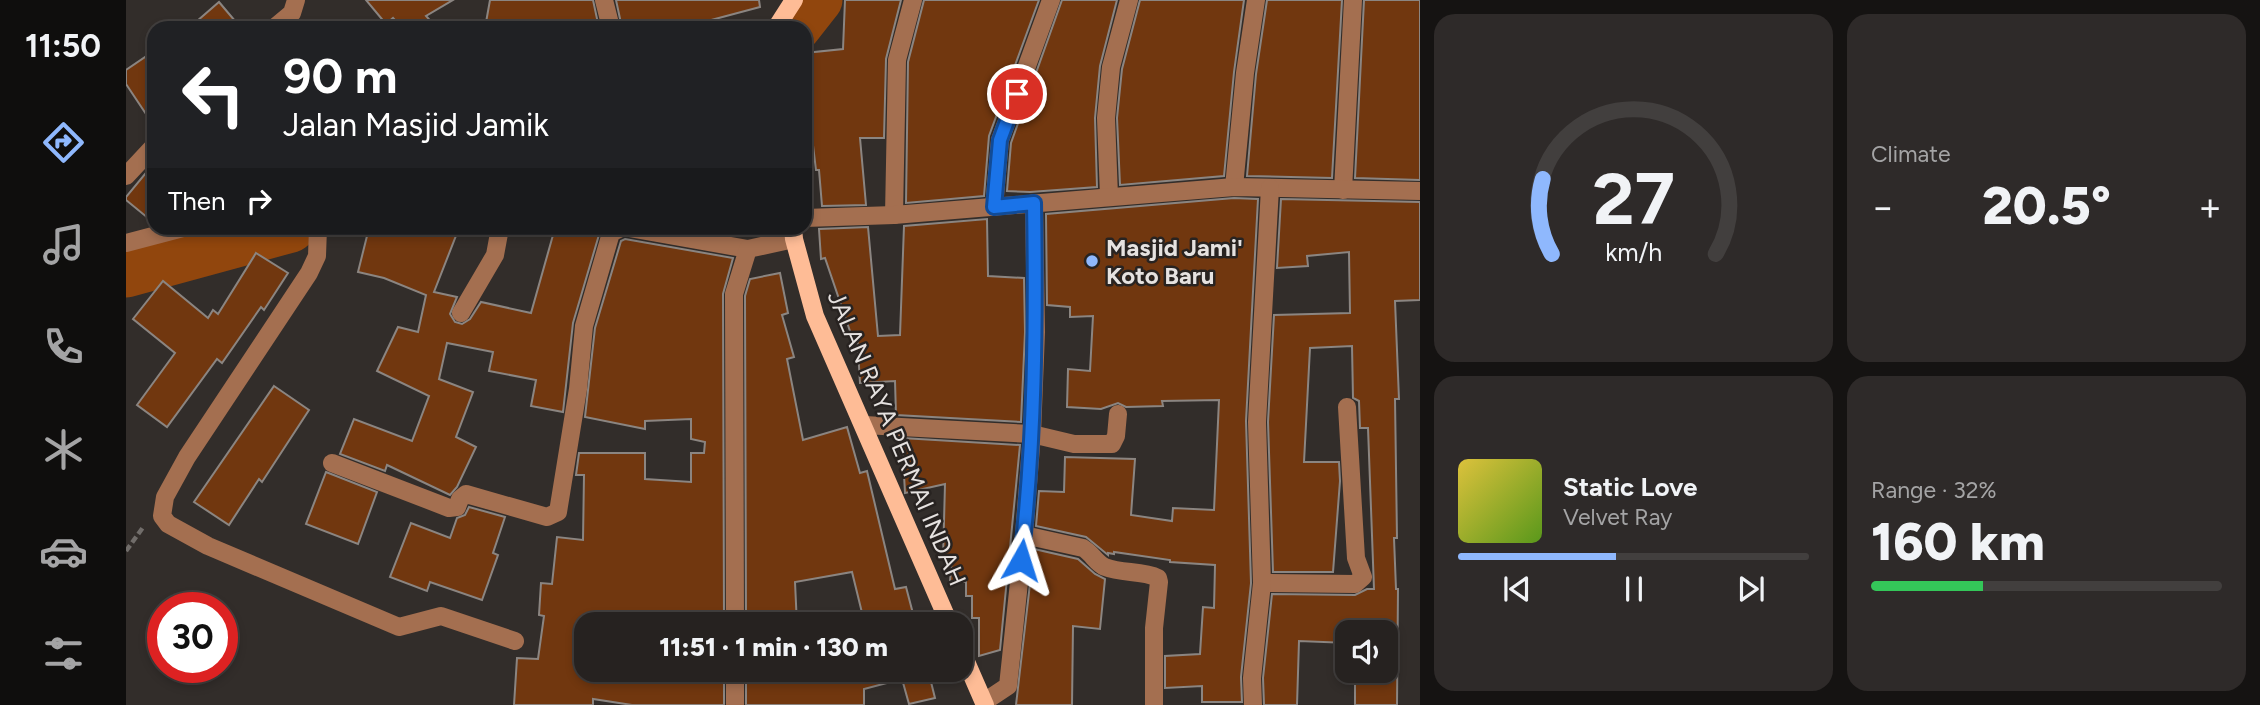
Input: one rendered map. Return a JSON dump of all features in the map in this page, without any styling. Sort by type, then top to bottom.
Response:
[{"type":"main road","points":[[780,21],[794,0]]},
{"type":"main road","name":"JALAN RAYA PERMAI INDAH","points":[[794,235],[816,316],[944,612]]},
{"type":"main road","points":[[973,678],[984,704]]},
{"type":"street","points":[[282,21],[292,13],[296,0]]},
{"type":"street","points":[[604,0],[609,21]]},
{"type":"street","points":[[894,215],[897,60],[913,0]]},
{"type":"street","points":[[994,207],[1000,140],[1051,0]]},
{"type":"street","points":[[1109,196],[1106,118],[1111,67],[1129,0]]},
{"type":"street","points":[[1234,187],[1255,0]]},
{"type":"street","points":[[1343,190],[1353,0]]},
{"type":"street","points":[[126,176],[147,154]]},
{"type":"street","points":[[812,218],[894,215],[1234,187],[1420,191]]},
{"type":"street","points":[[1253,705],[1252,678],[1262,583],[1257,422],[1270,188]]},
{"type":"street","points":[[984,704],[1008,686],[1024,535],[1036,332],[1034,203]]},
{"type":"street","points":[[126,243],[156,235]]},
{"type":"street","points":[[318,235],[317,256],[309,273],[187,457],[165,498],[162,516],[168,524],[208,546],[399,627],[441,616],[515,641]]},
{"type":"street","points":[[461,313],[495,255],[499,235]]},
{"type":"street","points":[[331,463],[449,508],[457,507],[466,494],[547,517],[555,515],[558,512],[578,389],[584,326],[610,235]]},
{"type":"street","points":[[669,235],[748,249],[787,235]]},
{"type":"street","points":[[735,612],[734,294],[748,249]]},
{"type":"street","points":[[1262,583],[1355,584],[1363,577],[1356,558],[1347,407]]},
{"type":"street","points":[[864,425],[1032,434],[1074,444],[1112,444],[1116,436],[1118,414]]},
{"type":"street","points":[[1024,535],[1083,548],[1108,568],[1158,578],[1154,628],[1154,705]]},
{"type":"street","points":[[735,682],[735,705]]},
{"type":"building","points":[[366,0],[453,0],[426,16],[431,21],[396,21],[393,18],[384,21]]},
{"type":"building","points":[[490,0],[593,0],[598,21],[486,21]]},
{"type":"building","points":[[616,0],[759,0],[760,7],[708,21],[620,21]]},
{"type":"building","points":[[845,0],[901,0],[886,59],[884,138],[860,138],[866,205],[822,206],[819,170],[816,170],[812,137],[812,52],[843,49]]},
{"type":"building","points":[[924,0],[1039,0],[989,136],[984,196],[906,203],[908,62]]},
{"type":"building","points":[[1062,0],[1117,0],[1100,66],[1095,118],[1097,187],[1007,191],[1011,143]]},
{"type":"building","points":[[1140,0],[1244,0],[1224,176],[1120,185],[1117,118],[1122,69]]},
{"type":"building","points":[[1267,0],[1342,0],[1332,178],[1247,176],[1256,74]]},
{"type":"building","points":[[1364,0],[1420,0],[1420,180],[1355,178]]},
{"type":"building","points":[[219,2],[235,21],[197,21]]},
{"type":"building","points":[[147,56],[147,116],[126,84],[126,70]]},
{"type":"building","points":[[147,172],[147,217],[126,200]]},
{"type":"building","points":[[1234,198],[1258,199],[1246,421],[1251,583],[1241,677],[1242,702],[1202,702],[1202,686],[1165,688],[1165,656],[1200,654],[1203,607],[1214,608],[1215,565],[1170,562],[1114,552],[1108,555],[1086,537],[1036,526],[1039,491],[1064,492],[1065,457],[1135,459],[1131,515],[1172,521],[1173,508],[1214,510],[1219,400],[1162,401],[1163,406],[1126,407],[1118,403],[1101,409],[1067,407],[1068,369],[1090,371],[1093,316],[1070,317],[1070,307],[1047,305],[1046,214]]},
{"type":"building","points":[[1281,199],[1420,202],[1420,300],[1395,301],[1399,399],[1395,399],[1397,538],[1394,538],[1398,620],[1335,620],[1335,642],[1299,641],[1297,705],[1264,705],[1263,678],[1272,594],[1355,595],[1367,589],[1374,589],[1368,428],[1360,428],[1359,401],[1353,398],[1352,346],[1310,348],[1304,462],[1339,462],[1333,572],[1273,572],[1268,422],[1274,315],[1350,313],[1349,252],[1307,256],[1308,266],[1277,268]]},
{"type":"building","points":[[987,219],[988,276],[1024,278],[1025,332],[1021,422],[896,415],[895,381],[860,383],[857,332],[851,334],[825,258],[821,259],[819,229],[868,227],[878,336],[900,335],[904,226]]},
{"type":"building","points":[[367,235],[456,235],[434,292],[457,297],[450,314],[455,322],[462,324],[470,319],[481,302],[531,313],[553,235],[599,235],[573,323],[563,412],[531,406],[536,380],[489,371],[493,352],[447,343],[439,379],[473,392],[456,437],[476,447],[457,487],[450,495],[387,465],[385,471],[340,454],[354,419],[412,441],[429,396],[377,371],[398,327],[418,332],[426,295],[384,278],[358,272]]},
{"type":"building","points":[[625,239],[733,258],[723,294],[724,612],[574,612],[574,682],[724,682],[724,705],[632,705],[593,699],[593,705],[514,705],[517,658],[538,659],[544,616],[539,615],[541,583],[552,584],[557,537],[583,540],[584,475],[576,475],[579,453],[645,453],[645,479],[691,482],[691,453],[704,453],[705,442],[691,439],[691,419],[645,421],[645,429],[585,417],[595,328],[621,241]]},
{"type":"building","points":[[256,253],[288,273],[264,310],[261,307],[222,363],[217,359],[167,427],[137,405],[175,353],[133,319],[163,281],[208,318],[213,310],[218,314]]},
{"type":"building","points":[[780,273],[788,313],[782,315],[794,357],[787,359],[803,440],[847,427],[860,473],[867,471],[895,589],[906,587],[913,612],[862,612],[852,572],[795,582],[796,612],[746,612],[745,296],[750,279]]},
{"type":"building","points":[[274,386],[309,410],[262,482],[259,479],[229,525],[194,502]]},
{"type":"building","points":[[902,438],[1020,445],[1000,650],[979,656],[979,618],[973,618],[972,596],[966,596],[966,582],[950,581],[952,559],[943,559],[945,484],[905,493]]},
{"type":"building","points":[[326,472],[377,492],[358,544],[306,524]]},
{"type":"building","points":[[469,507],[505,517],[493,553],[498,555],[482,600],[430,582],[427,591],[390,577],[411,523],[450,538],[457,518],[465,515]]},
{"type":"building","points":[[1034,549],[1078,559],[1105,579],[1100,629],[1073,626],[1072,705],[1016,705]]},
{"type":"building","points":[[746,682],[891,682],[864,689],[864,705],[746,705]]},
{"type":"building","points":[[903,682],[931,682],[935,698],[909,704]]},
{"type":"building","points":[[1355,683],[1397,683],[1397,705],[1355,705]]},
{"type":"waterway","points":[[802,21],[819,0]]},
{"type":"waterway","points":[[126,274],[269,235]]},
{"type":"place","name":"Masjid Jami' Koto Baru","points":[[1092,261]]},
{"type":"route","points":[[1017,94],[1000,140],[994,207],[1034,203],[1036,332],[1032,434],[1021,560]]}]
